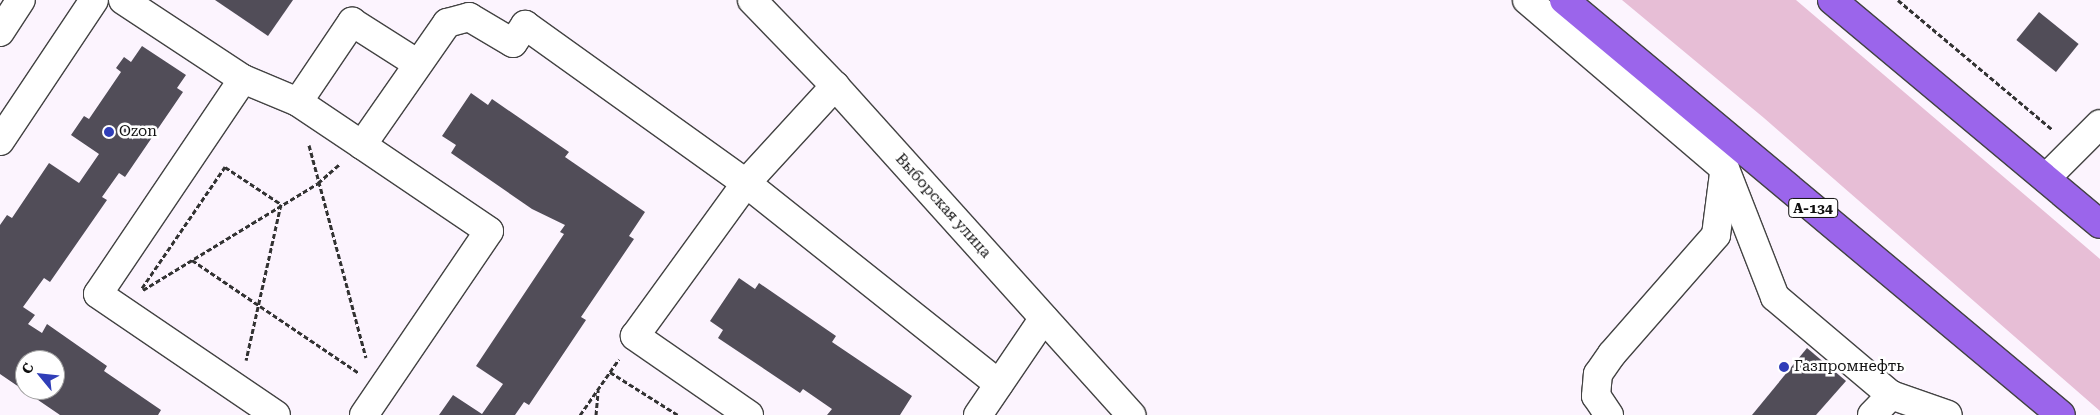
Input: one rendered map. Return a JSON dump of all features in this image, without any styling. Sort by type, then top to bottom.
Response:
[{"type":"highway","name":"А-134","points":[[1564,0],[2061,415]]},
{"type":"highway","points":[[1832,0],[2100,224]]},
{"type":"street","points":[[0,32],[21,0]]},
{"type":"street","points":[[0,141],[94,0]]},
{"type":"street","points":[[123,0],[243,79],[298,102],[489,231],[371,397]]},
{"type":"street","name":"Выборская улица","points":[[752,0],[835,86],[1131,415]]},
{"type":"street","points":[[1527,0],[1724,169],[1775,297],[1891,395],[1948,415]]},
{"type":"street","points":[[362,145],[448,23],[470,17],[513,43],[526,25],[746,183],[999,384]]},
{"type":"street","points":[[298,102],[352,22],[418,64]]},
{"type":"street","points":[[243,79],[98,294],[272,414]]},
{"type":"street","points":[[749,415],[635,336],[746,183],[835,86]]},
{"type":"street","points":[[2046,178],[2073,147],[2100,124]]},
{"type":"street","points":[[1609,415],[1596,396],[1598,374],[1612,354],[1716,235],[1724,169]]},
{"type":"street","points":[[978,415],[1044,318]]},
{"type":"street","points":[[1872,415],[1891,395]]},
{"type":"path","points":[[1898,0],[2073,147]]},
{"type":"path","points":[[298,102],[371,397]]},
{"type":"path","points":[[281,204],[225,167],[140,292],[318,183],[362,145]]},
{"type":"path","points":[[238,389],[259,308],[281,204]]},
{"type":"path","points":[[192,260],[259,308],[371,397]]},
{"type":"path","points":[[580,415],[635,336]]},
{"type":"path","points":[[610,372],[678,415]]},
{"type":"path","points":[[596,415],[598,390]]},
{"type":"shaded area","points":[[1622,0],[1796,0],[2100,259],[2100,411],[1764,118]]},
{"type":"building","points":[[215,0],[293,0],[268,36]]},
{"type":"building","points":[[2039,12],[2079,44],[2056,72],[2016,40]]},
{"type":"building","points":[[142,46],[186,75],[177,88],[183,92],[125,177],[119,173],[102,197],[107,200],[50,282],[44,278],[23,307],[35,315],[28,324],[42,333],[47,324],[107,366],[104,371],[161,410],[158,415],[60,415],[38,400],[65,400],[65,350],[15,350],[15,384],[0,374],[0,225],[7,215],[12,218],[49,163],[79,183],[99,154],[71,135],[84,116],[89,119],[121,72],[116,68],[124,57],[131,62]]},
{"type":"building","points":[[471,93],[488,105],[492,99],[569,152],[565,157],[645,212],[629,236],[634,239],[581,317],[586,320],[529,405],[524,402],[515,415],[439,415],[453,395],[482,414],[503,384],[476,366],[564,234],[560,232],[565,225],[532,209],[451,153],[456,145],[442,136]]},
{"type":"building","points":[[739,278],[755,289],[759,283],[836,336],[832,342],[912,396],[900,415],[827,415],[832,409],[803,389],[800,393],[718,338],[723,330],[710,321]]},
{"type":"building","points":[[1807,348],[1846,381],[1816,415],[1752,415]]},
{"type":"place","name":"Ozon","points":[[109,132]]},
{"type":"place","name":"Газпромнефть","points":[[1784,367]]}]
